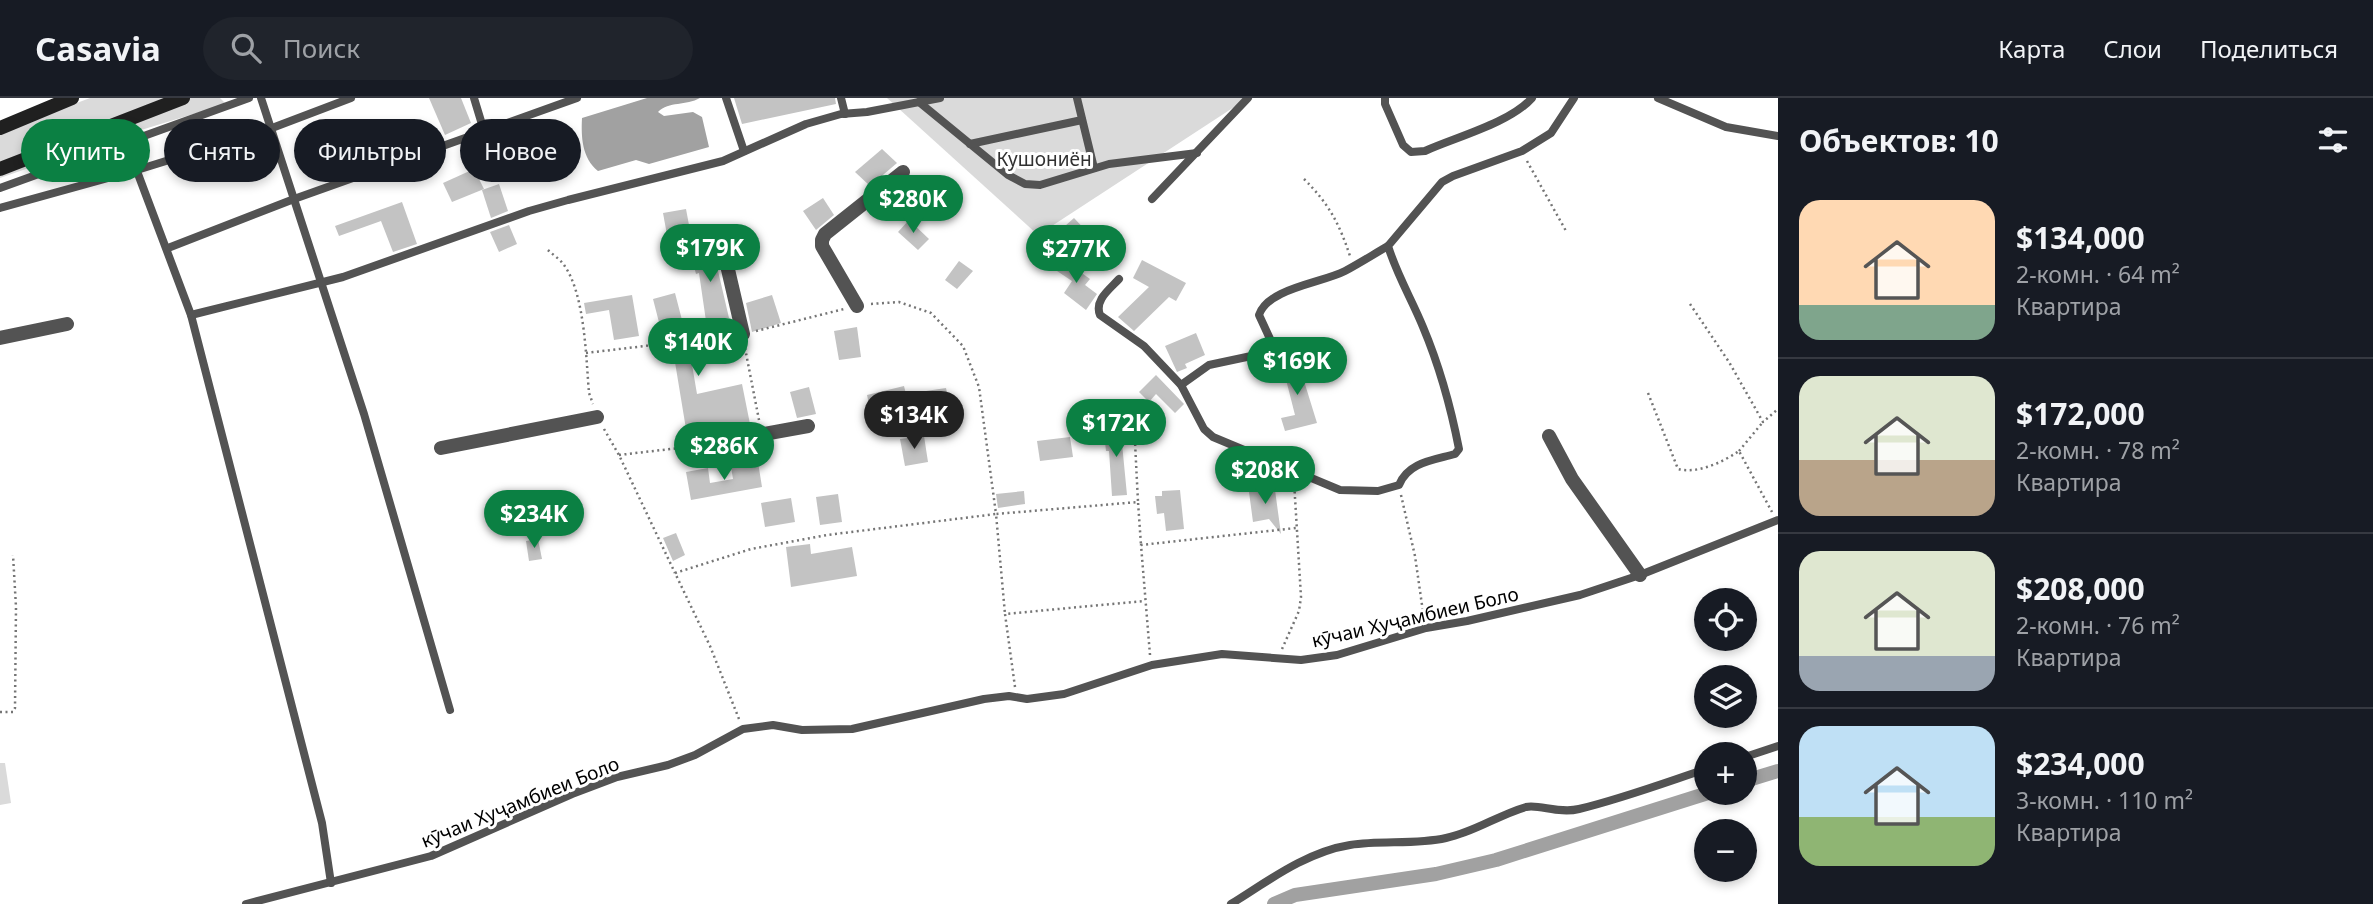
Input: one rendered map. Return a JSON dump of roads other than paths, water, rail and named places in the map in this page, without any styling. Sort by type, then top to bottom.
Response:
[{"type":"main road","points":[[0,128],[72,98]]},
{"type":"main road","points":[[0,169],[183,98]]},
{"type":"street","points":[[857,306],[822,246],[822,240],[825,234],[902,172]]},
{"type":"street","points":[[723,248],[743,334]]},
{"type":"street","points":[[0,338],[67,324]]},
{"type":"street","points":[[440,448],[597,417]]},
{"type":"street","points":[[759,435],[808,426]]},
{"type":"street","points":[[1549,436],[1572,479],[1640,575]]},
{"type":"lane","points":[[150,133],[249,98]]},
{"type":"lane","points":[[261,98],[269,119]]},
{"type":"lane","points":[[280,125],[351,98]]},
{"type":"lane","points":[[474,98],[480,119]]},
{"type":"lane","points":[[518,119],[577,98]]},
{"type":"lane","points":[[726,98],[744,151]]},
{"type":"lane","points":[[842,98],[845,114]]},
{"type":"lane","points":[[191,315],[343,277],[529,211],[723,161],[806,124],[845,114],[940,98]]},
{"type":"lane","points":[[1077,98],[1094,168]]},
{"type":"lane","points":[[1152,199],[1248,98]]},
{"type":"lane","points":[[1385,98],[1385,104],[1403,145],[1411,152],[1425,151],[1507,117],[1524,107],[1532,98]]},
{"type":"lane","points":[[1181,385],[1209,365],[1256,355],[1268,349],[1270,341],[1259,315],[1264,306],[1278,295],[1343,272],[1388,246],[1442,182],[1522,151],[1551,133],[1574,98]]},
{"type":"lane","points":[[1658,98],[1726,127],[1778,136]]},
{"type":"lane","points":[[919,102],[1008,175],[1025,184],[1040,185],[1094,168],[1196,153]]},
{"type":"lane","points":[[970,144],[1082,120]]},
{"type":"lane","points":[[168,248],[294,198],[460,139]]},
{"type":"lane","points":[[280,153],[364,414],[450,710]]},
{"type":"lane","points":[[0,188],[21,180]]},
{"type":"lane","points":[[0,208],[94,182]]},
{"type":"lane","points":[[142,182],[191,315],[322,823],[331,883]]},
{"type":"lane","points":[[1119,279],[1100,301],[1097,309],[1100,315],[1144,346],[1181,385],[1204,429],[1213,437],[1340,490],[1378,491],[1399,485],[1408,470],[1418,464],[1455,454],[1458,449],[1423,328],[1396,271],[1388,246]]},
{"type":"lane","name":"кӯчаи Хуҷамбиеи Боло","points":[[246,904],[430,856],[572,794],[695,755],[743,729],[773,725],[802,730],[852,729],[984,699],[1035,698],[1063,694],[1152,665],[1222,654],[1301,660],[1337,655],[1426,628],[1580,595],[1640,575],[1777,520]]},
{"type":"lane","points":[[1757,753],[1778,746]]},
{"type":"lane","points":[[1231,904],[1276,875],[1332,849],[1365,843],[1420,842],[1467,834],[1527,807],[1554,811],[1579,809],[1694,773]]},
{"type":"waterway","points":[[1757,777],[1778,771]]},
{"type":"waterway","points":[[1274,904],[1295,895],[1436,874],[1496,860],[1694,797]]},
{"type":"park label","name":"Кушониён","points":[[1044,159]]}]
